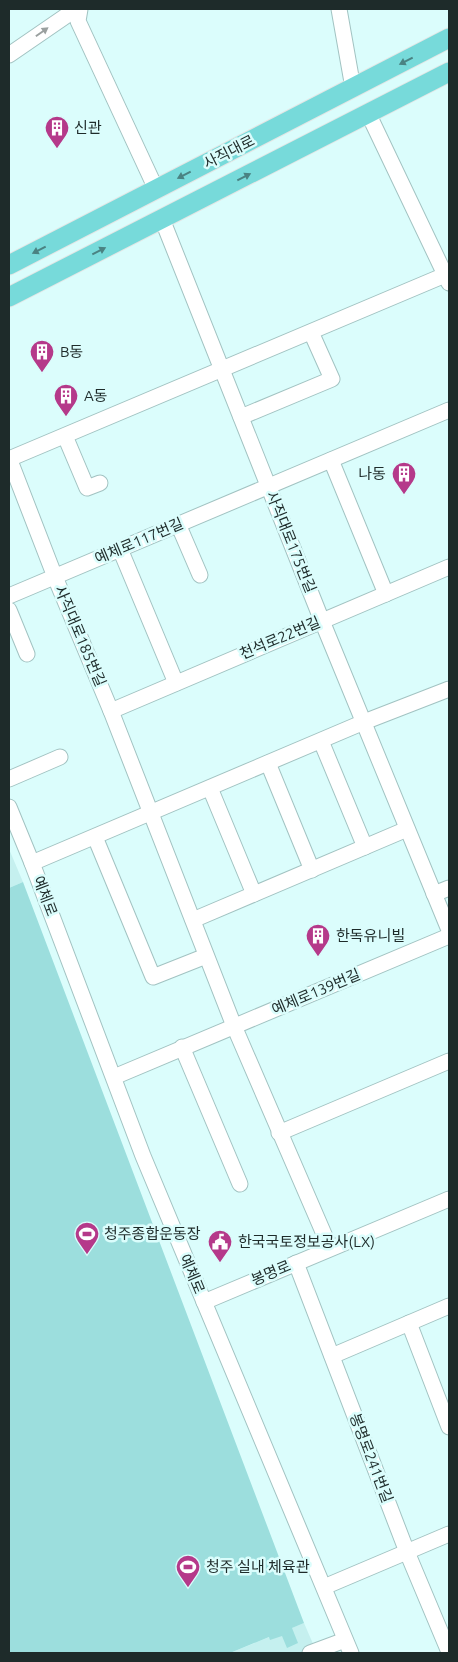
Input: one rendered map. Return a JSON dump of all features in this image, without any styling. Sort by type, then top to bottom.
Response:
[{"type":"main road","name":"사직대로","points":[[9,265],[449,38]]},
{"type":"main road","name":"사직대로","points":[[9,297],[449,72]]},
{"type":"street","points":[[9,55],[76,9]]},
{"type":"street","points":[[80,9],[78,21],[156,189]]},
{"type":"street","points":[[339,9],[353,88]]},
{"type":"street","points":[[9,459],[311,332],[447,280],[368,113]]},
{"type":"street","name":"사직대로175번길","points":[[162,219],[322,621],[449,930]]},
{"type":"street","points":[[241,417],[332,378],[311,332]]},
{"type":"street","name":"예체로117번길","points":[[9,596],[449,410]]},
{"type":"street","points":[[65,436],[87,488],[100,483]]},
{"type":"street","name":"사직대로185번길","points":[[9,459],[55,577],[112,711],[234,1026],[330,1248]]},
{"type":"street","points":[[331,460],[386,594]]},
{"type":"street","points":[[178,524],[200,574]]},
{"type":"street","points":[[120,549],[176,683]]},
{"type":"street","name":"천석로22번길","points":[[112,711],[449,567]]},
{"type":"street","points":[[9,610],[27,654]]},
{"type":"street","points":[[32,863],[364,722],[449,690]]},
{"type":"street","points":[[321,741],[365,847]]},
{"type":"street","points":[[9,779],[60,757]]},
{"type":"street","points":[[268,764],[312,870]]},
{"type":"street","points":[[210,788],[254,894]]},
{"type":"street","name":"예체로","points":[[9,807],[143,1156],[348,1646]]},
{"type":"street","points":[[193,920],[407,829]]},
{"type":"street","points":[[95,837],[153,977],[206,956]]},
{"type":"street","points":[[434,894],[449,888]]},
{"type":"street","name":"예체로139번길","points":[[114,1077],[449,936]]},
{"type":"street","points":[[182,1048],[240,1184]]},
{"type":"street","points":[[279,1133],[449,1061]]},
{"type":"street","name":"봉명로","points":[[204,1302],[449,1199]]},
{"type":"street","name":"봉명로241번길","points":[[296,1263],[407,1552],[449,1652]]},
{"type":"street","points":[[332,1356],[449,1306]]},
{"type":"street","points":[[409,1323],[449,1427]]},
{"type":"street","points":[[324,1587],[449,1534]]},
{"type":"street","points":[[310,1653],[348,1646]]},
{"type":"shaded area","points":[[9,849],[23,882],[9,888]]},
{"type":"shaded area","name":"청주종합운동장","points":[[23,882],[304,1623],[292,1628],[298,1643],[287,1648],[282,1636],[270,1640],[269,1637],[230,1653],[9,1653],[9,888]]},
{"type":"shaded area","points":[[304,1623],[317,1653],[230,1653]]},
{"type":"place","name":"신관","points":[[57,149]]},
{"type":"place","name":"B동","points":[[42,373]]},
{"type":"place","name":"A동","points":[[66,417]]},
{"type":"place","name":"나동","points":[[404,495]]},
{"type":"place","name":"한독유니빌","points":[[318,957]]},
{"type":"place","name":"청주종합운동장","points":[[87,1255]]},
{"type":"place","name":"한국국토정보공사(LX)","points":[[220,1263]]},
{"type":"place","name":"청주 실내 체육관","points":[[188,1588]]}]
